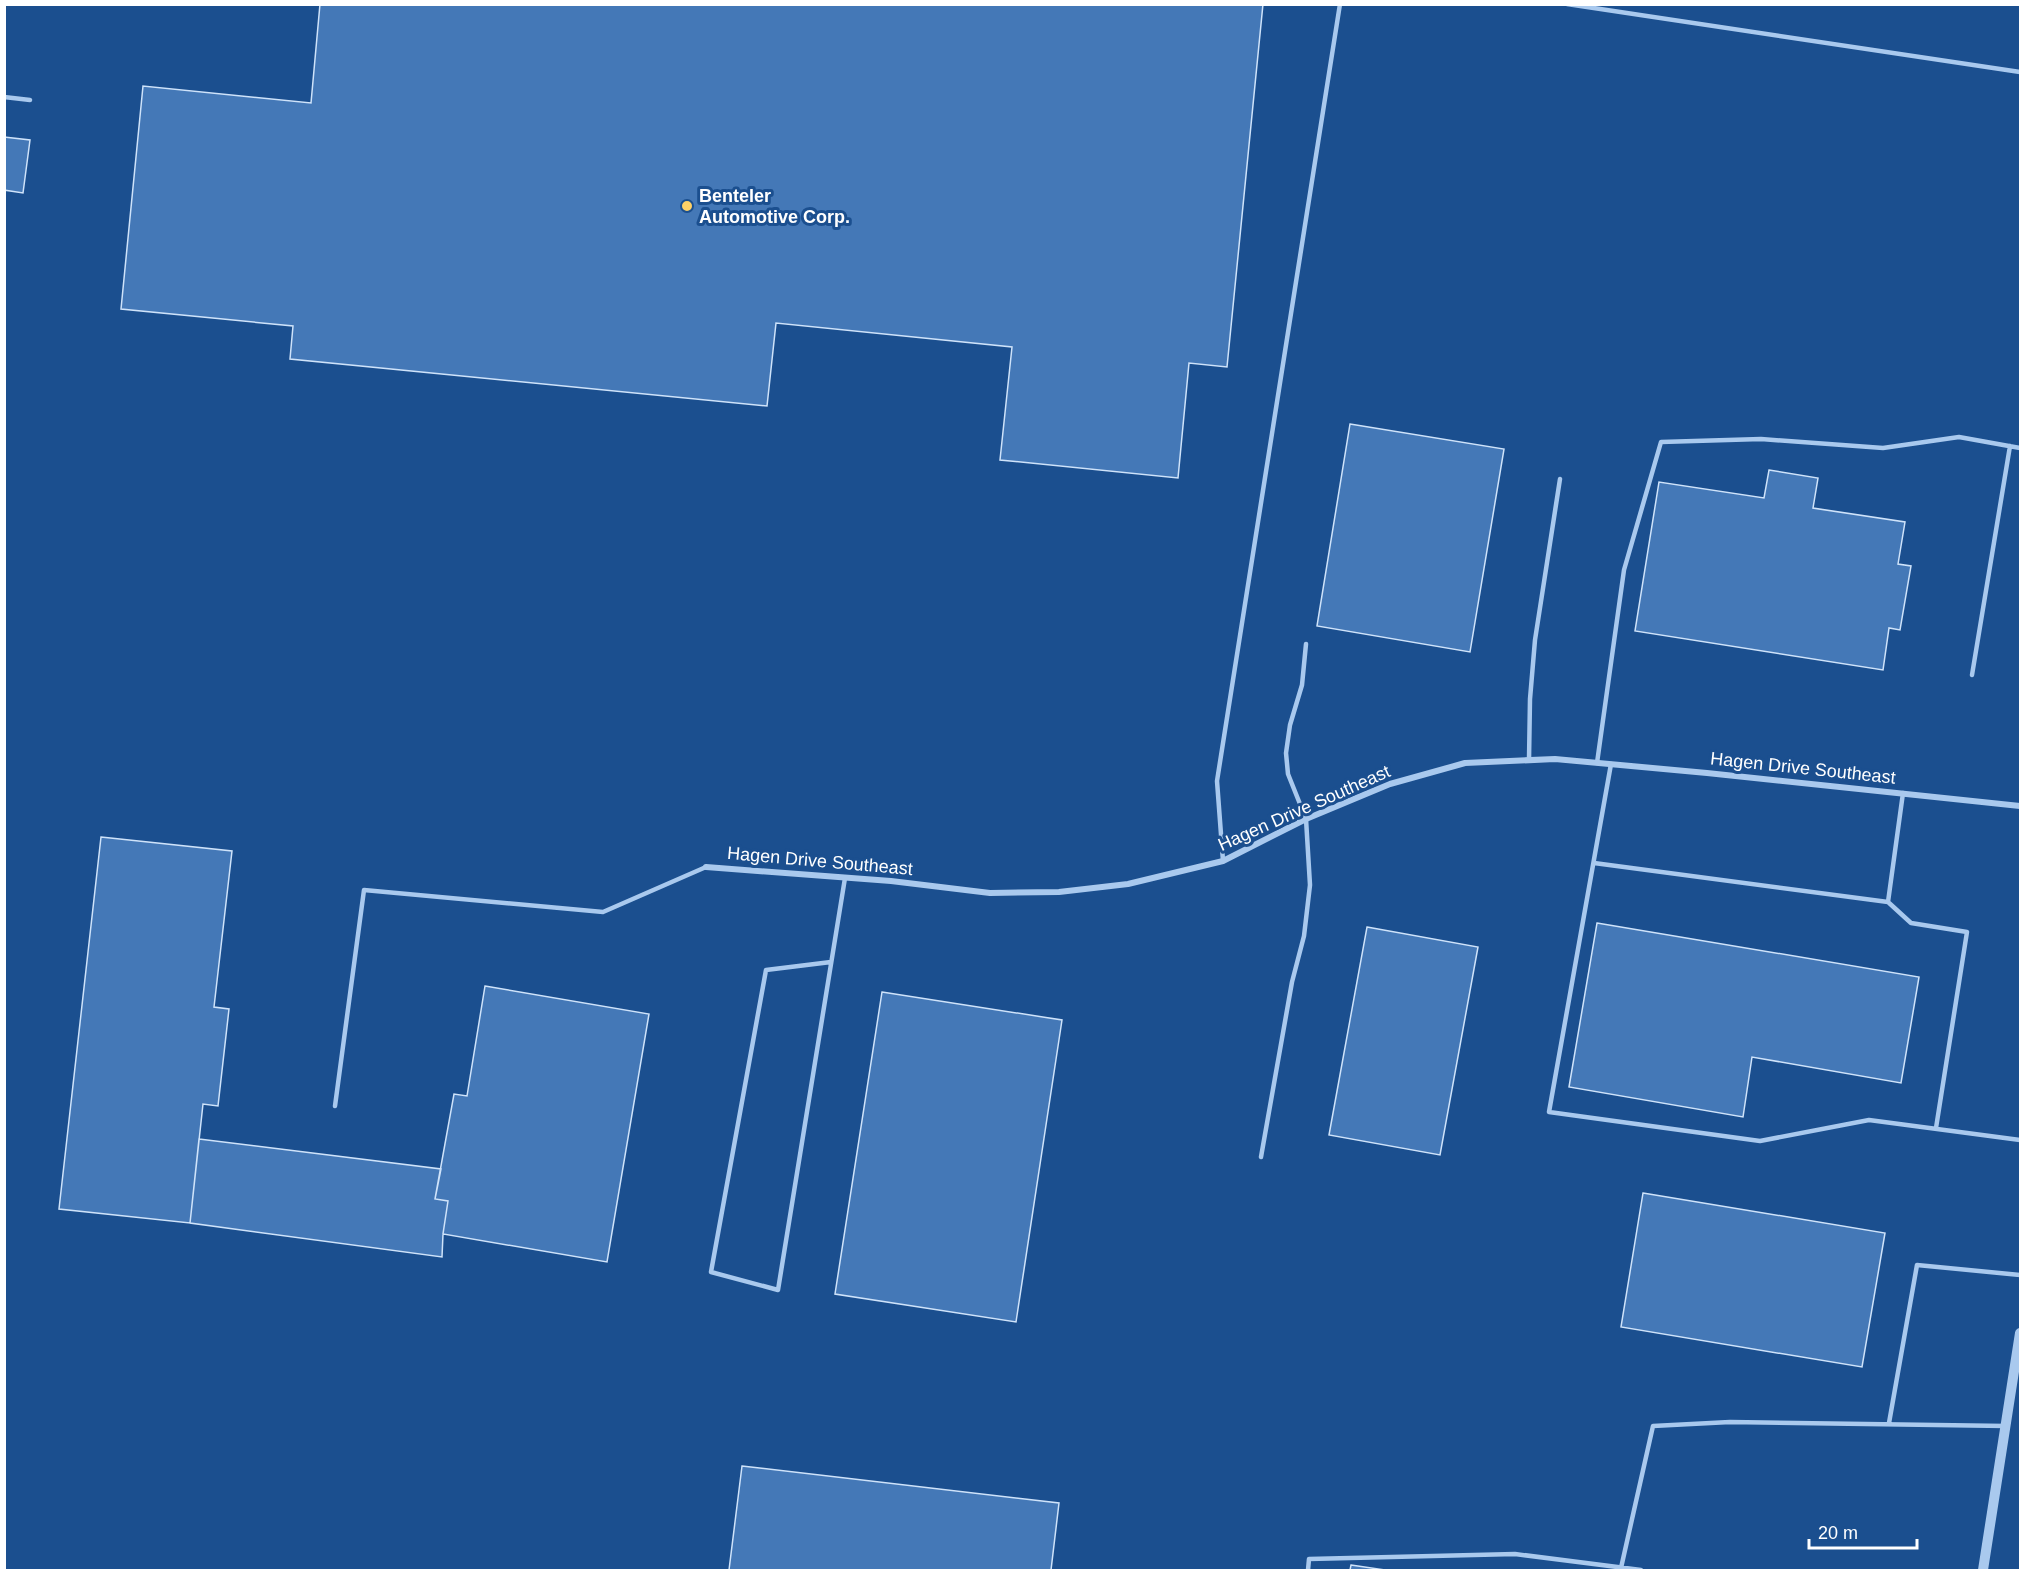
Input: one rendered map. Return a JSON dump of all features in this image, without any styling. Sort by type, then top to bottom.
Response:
[{"type":"street","name":"Hagen Drive Southeast","points":[[706,867],[990,893],[1059,892],[1128,884],[1224,861],[1306,819],[1390,783],[1465,763],[1529,760],[1597,762],[2020,806]]},
{"type":"street","points":[[1983,1570],[2020,1334]]},
{"type":"lane","points":[[1224,861],[1217,781],[1341,4]]},
{"type":"lane","points":[[1568,4],[2020,72]]},
{"type":"lane","points":[[4,97],[30,100]]},
{"type":"lane","points":[[1597,762],[1624,570],[1661,442],[1761,439],[1883,447],[1959,437],[2020,448]]},
{"type":"lane","points":[[1972,675],[2010,446]]},
{"type":"lane","points":[[1529,760],[1530,699],[1535,640],[1560,479]]},
{"type":"lane","points":[[1261,1157],[1292,982],[1305,926],[1310,885],[1306,819],[1288,774],[1286,753],[1290,725],[1302,685],[1306,644]]},
{"type":"lane","points":[[1611,764],[1549,1112],[1760,1142],[1869,1119],[2020,1140]]},
{"type":"lane","points":[[1888,902],[1903,793]]},
{"type":"lane","points":[[1594,863],[1888,902],[1911,923],[1967,932],[1936,1128]]},
{"type":"lane","points":[[335,1106],[364,890],[603,912],[706,867]]},
{"type":"lane","points":[[831,962],[766,970],[711,1272],[778,1290],[845,878]]},
{"type":"lane","points":[[1889,1423],[1917,1265],[2020,1275]]},
{"type":"lane","points":[[1621,1568],[1653,1426],[1730,1422],[2006,1426]]},
{"type":"lane","points":[[1308,1570],[1309,1559],[1515,1554],[1641,1570]]},
{"type":"building","name":"Benteler Automotive Corp.","points":[[320,4],[1263,4],[1227,367],[1189,363],[1178,478],[1000,460],[1012,347],[776,323],[767,406],[290,359],[293,326],[121,309],[143,86],[311,103]]},
{"type":"building","points":[[4,137],[30,140],[23,193],[4,190]]},
{"type":"building","points":[[1350,424],[1504,449],[1470,652],[1317,626]]},
{"type":"building","points":[[1769,470],[1818,478],[1813,508],[1905,522],[1898,564],[1911,566],[1900,630],[1889,628],[1883,670],[1635,631],[1659,482],[1764,498]]},
{"type":"building","points":[[101,837],[232,851],[214,1007],[229,1009],[218,1106],[203,1104],[190,1223],[59,1209]]},
{"type":"building","points":[[1597,923],[1919,977],[1901,1083],[1752,1057],[1743,1117],[1569,1087]]},
{"type":"building","points":[[1367,927],[1478,947],[1440,1155],[1329,1135]]},
{"type":"building","points":[[485,986],[649,1014],[607,1262],[443,1234],[448,1201],[435,1199],[454,1094],[467,1096]]},
{"type":"building","points":[[882,992],[1062,1020],[1016,1322],[835,1294]]},
{"type":"building","points":[[199,1139],[441,1169],[435,1199],[448,1201],[442,1257],[190,1223]]},
{"type":"building","points":[[1643,1193],[1885,1233],[1862,1367],[1621,1327]]},
{"type":"building","points":[[742,1466],[1059,1503],[1051,1570],[729,1570]]},
{"type":"building","points":[[1351,1565],[1385,1570],[1350,1570]]},
{"type":"place","name":"Benteler Automotive Corp.","points":[[687,206]]}]
